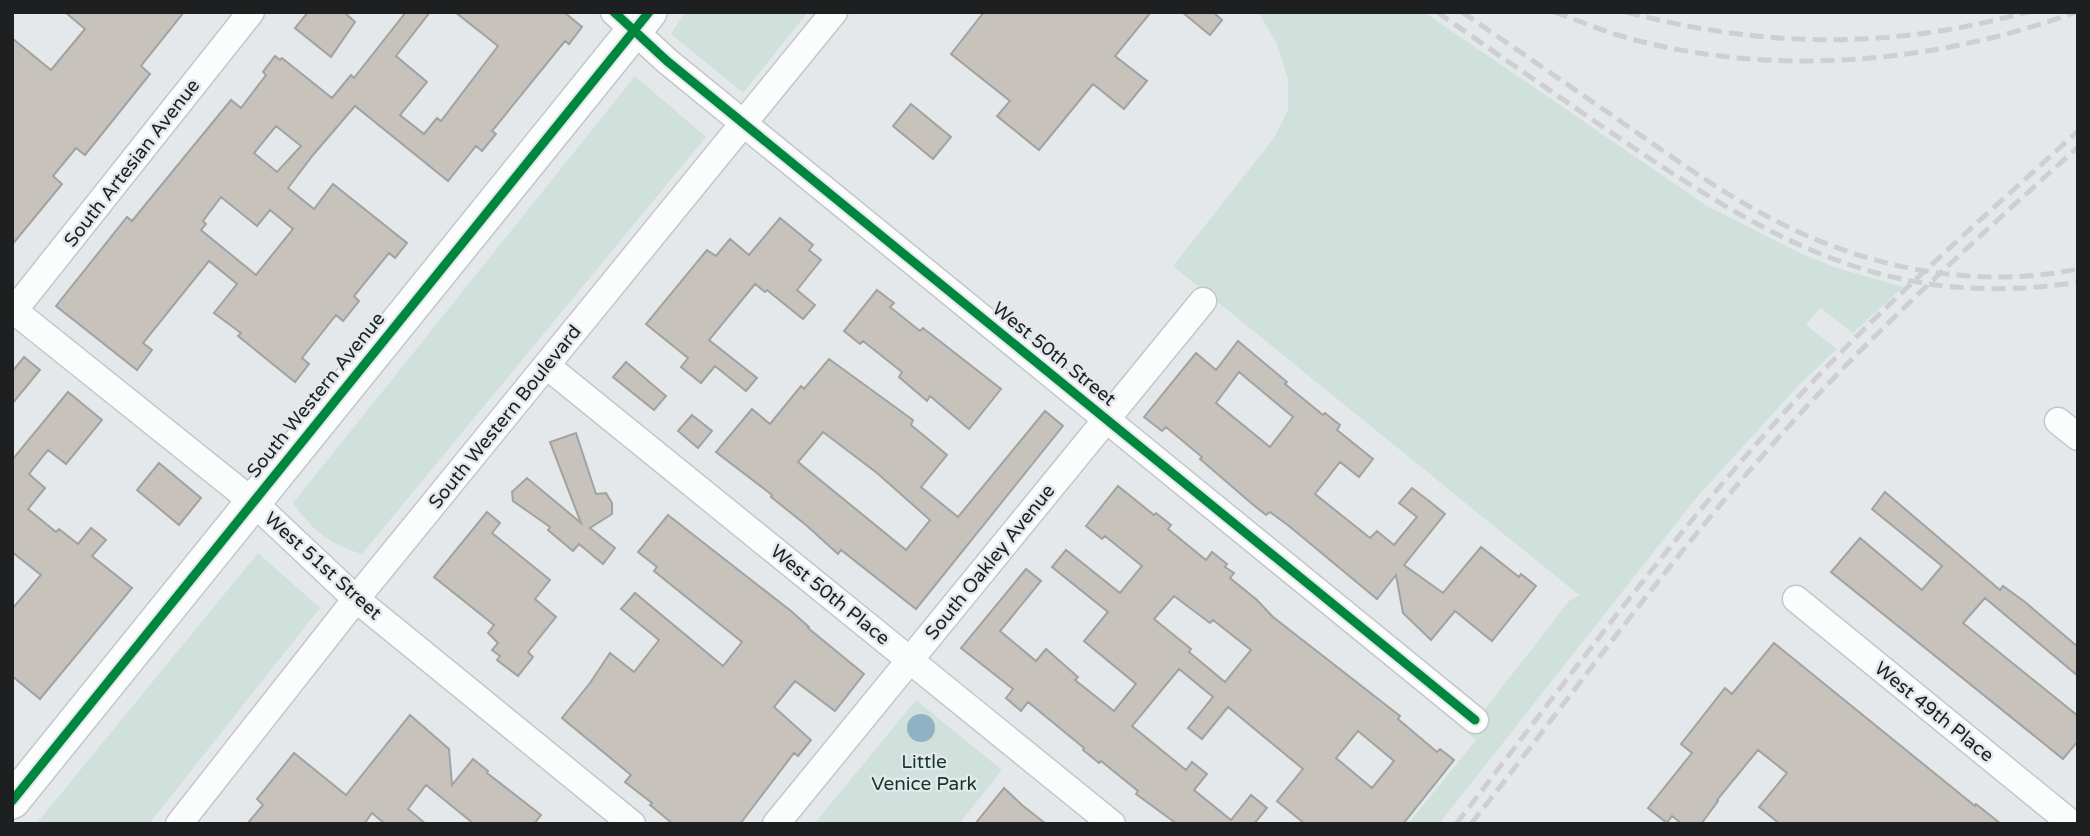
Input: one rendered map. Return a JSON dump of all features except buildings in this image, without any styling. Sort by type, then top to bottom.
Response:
[{"type":"main road","name":"South Western Avenue","points":[[12,801],[253,502],[632,18]]},
{"type":"street","name":"South Artesian Avenue","points":[[13,311],[251,12]]},
{"type":"street","name":"South Western Boulevard","points":[[179,824],[356,599],[834,12]]},
{"type":"street","name":"West 50th Street","points":[[632,18],[667,61],[1475,720]]},
{"type":"street","name":"South Oakley Avenue","points":[[776,824],[1203,301]]},
{"type":"street","name":"West 51st Street","points":[[13,311],[253,502],[356,599],[632,824]]},
{"type":"street","name":"West 50th Place","points":[[547,366],[1112,824]]},
{"type":"street","name":"West 49th Place","points":[[1796,600],[2073,824]]},
{"type":"green space","points":[[685,12],[808,12],[743,93],[671,34]]},
{"type":"green space","points":[[1258,12],[1424,12],[1707,206],[1800,253],[1834,267],[1903,287],[1853,333],[1820,308],[1806,325],[1837,349],[1798,386],[1697,497],[1439,824],[1408,824],[1476,740],[1470,735],[1486,716],[1482,713],[1569,601],[1579,595],[1173,266],[1274,138],[1288,110],[1288,79],[1277,44]]},
{"type":"green space","points":[[635,76],[706,137],[362,554],[331,541],[315,529],[293,503]]},
{"type":"green space","points":[[258,553],[320,608],[149,824],[36,824]]},
{"type":"green space","name":"Little Venice Park","points":[[916,700],[1002,770],[959,824],[814,824]]},
{"type":"water","points":[[921,714],[931,718],[935,728],[931,738],[921,742],[911,738],[907,728],[911,718]]},
{"type":"railway","points":[[1437,12],[1680,178],[1785,238],[1837,260],[1892,277],[1949,286],[2011,288],[2078,282]]},
{"type":"railway","points":[[1462,12],[1708,181],[1798,232],[1875,260],[1955,275],[1996,277],[2078,269]]},
{"type":"railway","points":[[1554,12],[1614,34],[1670,48],[1728,57],[1787,61],[1846,60],[1906,54],[2021,30],[2076,12]]},
{"type":"railway","points":[[1626,12],[1727,33],[1826,40],[1926,33],[2027,12]]},
{"type":"railway","points":[[1456,824],[1661,558],[1791,405],[1895,299],[2078,131]]},
{"type":"railway","points":[[1471,824],[1655,585],[1771,446],[1882,329],[2078,147]]},
{"type":"cycle path","points":[[614,12],[667,61],[1475,720]]},
{"type":"cycle path","points":[[12,801],[649,12]]}]
